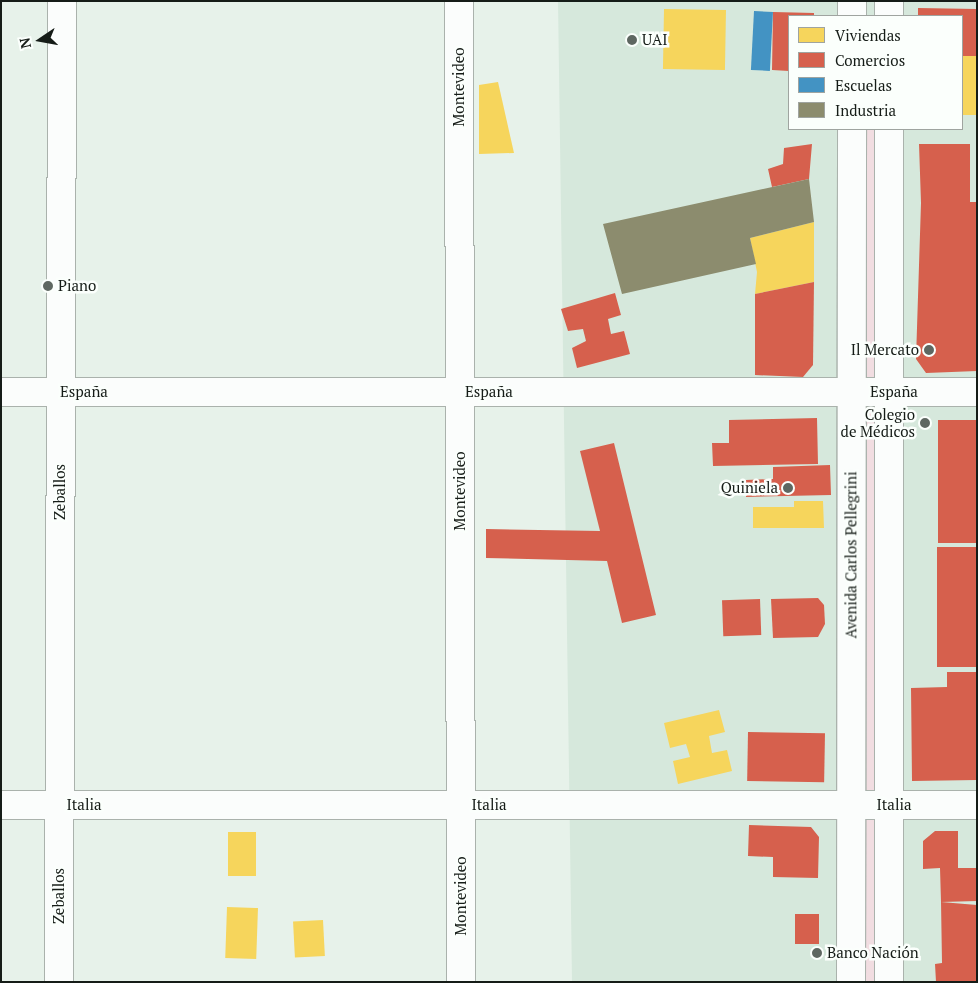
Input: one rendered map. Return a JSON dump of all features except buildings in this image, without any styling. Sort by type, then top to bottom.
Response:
[{"type":"street","name":"Zeballos","points":[[59,982],[62,1]]},
{"type":"street","name":"Montevideo","points":[[459,1],[461,982]]},
{"type":"street","points":[[852,1],[852,15]]},
{"type":"street","points":[[889,1],[889,15]]},
{"type":"street","name":"Avenida Carlos Pellegrini","points":[[851,982],[852,130]]},
{"type":"street","points":[[889,130],[889,982]]},
{"type":"street","name":"España","points":[[1,392],[977,392]]},
{"type":"street","name":"Italia","points":[[1,805],[977,805]]},
{"type":"shaded area","points":[[558,1],[977,1],[977,982],[572,982]]},
{"type":"shaded area","points":[[852,130],[889,130],[889,982],[852,982]]},
{"type":"place","name":"UAI","points":[[632,40]]},
{"type":"place","name":"Piano","points":[[48,286]]},
{"type":"place","name":"Il Mercato","points":[[929,350]]},
{"type":"place","name":"Colegio de Médicos","points":[[925,423]]},
{"type":"place","name":"Quiniela","points":[[788,488]]},
{"type":"place","name":"Banco Nación","points":[[817,953]]}]
